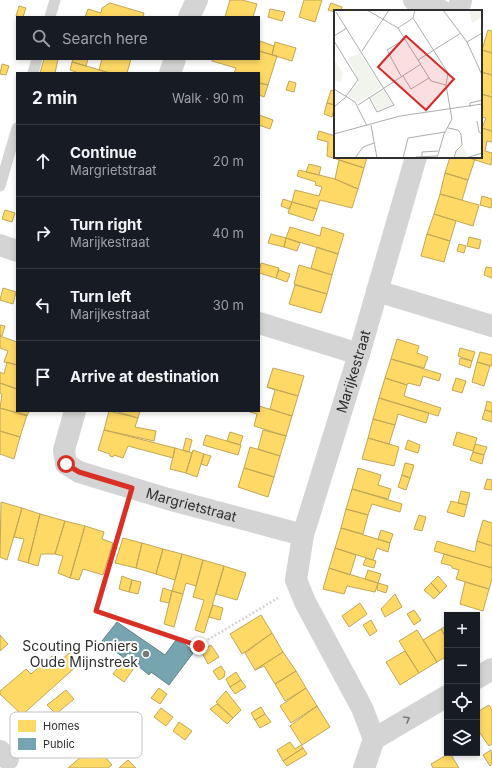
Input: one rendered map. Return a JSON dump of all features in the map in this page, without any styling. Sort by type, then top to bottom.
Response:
[{"type":"street","points":[[189,16],[197,0]]},
{"type":"street","points":[[414,0],[439,10]]},
{"type":"street","points":[[458,10],[461,0]]},
{"type":"street","points":[[170,72],[175,60]]},
{"type":"street","name":"Marijkestraat","points":[[297,586],[296,580],[303,535],[359,354],[416,158]]},
{"type":"street","points":[[0,245],[16,251]]},
{"type":"street","points":[[377,291],[492,326]]},
{"type":"street","points":[[260,323],[359,354]]},
{"type":"street","name":"Margrietstraat","points":[[75,412],[64,450],[66,464],[79,472],[303,535]]},
{"type":"street","points":[[297,586],[362,708],[374,739],[364,768]]},
{"type":"street","points":[[480,676],[492,669]]},
{"type":"street","points":[[374,739],[444,698]]},
{"type":"lane","points":[[50,16],[55,0]]},
{"type":"lane","points":[[33,72],[37,60]]},
{"type":"lane","points":[[0,186],[16,131]]},
{"type":"path","points":[[132,488],[96,611],[199,646],[297,586]]},
{"type":"building: Homes","points":[[230,0],[242,0],[257,4],[253,16],[225,16]]},
{"type":"building: Homes","points":[[304,0],[322,0],[315,22],[299,17]]},
{"type":"building: Homes","points":[[110,3],[144,13],[143,16],[85,16],[88,9],[101,13],[102,8]]},
{"type":"building: Homes","points":[[331,3],[342,7],[341,10],[334,10],[334,12],[328,10]]},
{"type":"building: Homes","points":[[19,6],[26,8],[23,16],[16,16]]},
{"type":"building: Homes","points":[[270,9],[285,12],[282,21],[268,17]]},
{"type":"building: Homes","points":[[488,30],[492,31],[492,53],[482,50]]},
{"type":"building: Homes","points":[[260,41],[274,46],[272,55],[260,51]]},
{"type":"building: Homes","points":[[275,42],[296,48],[292,61],[272,55]]},
{"type":"building: Homes","points":[[482,50],[492,53],[492,75],[482,72]]},
{"type":"building: Homes","points":[[260,51],[277,56],[268,85],[260,83],[260,72],[234,72],[236,68],[212,61],[260,60]]},
{"type":"building: Homes","points":[[44,60],[58,60],[55,72],[40,72]]},
{"type":"building: Homes","points":[[73,60],[88,60],[86,66],[72,62]]},
{"type":"building: Homes","points":[[102,60],[131,60],[127,72],[106,72],[99,70]]},
{"type":"building: Homes","points":[[72,62],[107,72],[76,72],[70,70]]},
{"type":"building: Homes","points":[[2,64],[9,66],[6,75],[0,74]]},
{"type":"building: Homes","points":[[482,72],[492,75],[492,97],[482,94]]},
{"type":"building: Homes","points":[[289,81],[296,83],[294,92],[286,90]]},
{"type":"building: Homes","points":[[260,83],[268,85],[264,97],[260,95]]},
{"type":"building: Homes","points":[[331,90],[334,91],[334,105],[327,103]]},
{"type":"building: Homes","points":[[482,94],[492,97],[492,131],[482,128],[486,118],[482,117]]},
{"type":"building: Homes","points":[[327,103],[334,105],[332,117],[324,114]]},
{"type":"building: Homes","points":[[260,115],[273,120],[270,129],[260,125]]},
{"type":"building: Homes","points":[[482,128],[492,131],[492,142],[487,141],[485,151],[492,153],[491,165],[469,158],[482,158]]},
{"type":"building: Homes","points":[[319,131],[334,136],[334,158],[367,158],[364,168],[327,156],[328,142],[317,139]]},
{"type":"building: Homes","points":[[450,158],[475,159],[468,180],[445,173]]},
{"type":"building: Homes","points":[[339,160],[364,168],[358,189],[335,179]]},
{"type":"building: Homes","points":[[309,164],[321,167],[319,175],[306,172]]},
{"type":"building: Homes","points":[[299,170],[335,179],[358,189],[352,208],[320,200],[317,209],[292,202],[295,190],[319,196],[322,187],[315,185],[316,182],[297,176]]},
{"type":"building: Homes","points":[[445,173],[468,180],[462,200],[440,194]]},
{"type":"building: Homes","points":[[440,194],[479,205],[473,226],[434,214]]},
{"type":"building: Homes","points":[[482,196],[492,199],[491,208],[480,205]]},
{"type":"building: Homes","points":[[283,199],[292,202],[289,209],[281,206]]},
{"type":"building: Homes","points":[[292,202],[317,209],[313,221],[288,213]]},
{"type":"building: Homes","points":[[5,210],[15,213],[12,222],[2,219]]},
{"type":"building: Homes","points":[[434,214],[456,221],[450,241],[427,234]]},
{"type":"building: Homes","points":[[290,227],[320,236],[322,227],[344,234],[338,254],[286,238]]},
{"type":"building: Homes","points":[[271,234],[286,238],[284,247],[268,243]]},
{"type":"building: Homes","points":[[427,234],[450,241],[444,262],[421,256]]},
{"type":"building: Homes","points":[[469,237],[481,240],[479,249],[467,246]]},
{"type":"building: Homes","points":[[286,238],[300,243],[297,251],[284,247]]},
{"type":"building: Homes","points":[[459,244],[466,246],[464,253],[457,251]]},
{"type":"building: Homes","points":[[317,247],[338,254],[332,275],[311,268]]},
{"type":"building: Homes","points":[[261,263],[279,268],[276,278],[260,273]]},
{"type":"building: Homes","points":[[299,265],[332,275],[327,294],[294,284]]},
{"type":"building: Homes","points":[[486,267],[492,268],[492,278],[484,275]]},
{"type":"building: Homes","points":[[279,270],[290,274],[287,282],[276,278]]},
{"type":"building: Homes","points":[[295,285],[327,294],[321,313],[289,304]]},
{"type":"building: Homes","points":[[3,288],[16,292],[13,304],[0,300]]},
{"type":"building: Homes","points":[[0,325],[5,326],[2,336],[0,336]]},
{"type":"building: Homes","points":[[0,336],[16,342],[16,365],[4,362],[8,351],[0,348]]},
{"type":"building: Homes","points":[[397,339],[419,346],[417,353],[428,357],[424,368],[391,359]]},
{"type":"building: Homes","points":[[460,348],[475,352],[472,361],[458,356]]},
{"type":"building: Homes","points":[[480,352],[492,355],[492,366],[477,362]]},
{"type":"building: Homes","points":[[460,358],[472,361],[470,368],[459,364]]},
{"type":"building: Homes","points":[[391,359],[441,374],[439,381],[423,376],[420,386],[408,383],[407,385],[385,378]]},
{"type":"building: Homes","points":[[7,362],[16,365],[16,389],[0,383],[0,372],[4,374]]},
{"type":"building: Homes","points":[[477,362],[490,366],[484,386],[472,382]]},
{"type":"building: Homes","points":[[273,368],[304,376],[298,396],[267,387]]},
{"type":"building: Homes","points":[[385,378],[407,385],[404,396],[441,408],[438,416],[379,398]]},
{"type":"building: Homes","points":[[456,378],[466,381],[462,393],[452,390]]},
{"type":"building: Homes","points":[[0,383],[16,389],[16,412],[29,412],[27,416],[0,408],[2,394],[0,393]]},
{"type":"building: Homes","points":[[267,387],[298,396],[292,416],[270,409],[275,390]]},
{"type":"building: Homes","points":[[379,398],[429,413],[426,423],[398,414],[395,425],[373,419]]},
{"type":"building: Homes","points":[[487,401],[492,403],[492,412],[485,410]]},
{"type":"building: Homes","points":[[260,406],[292,416],[286,436],[254,426],[257,414],[250,412],[260,412]]},
{"type":"building: Homes","points":[[0,408],[27,415],[20,437],[0,431]]},
{"type":"building: Homes","points":[[485,410],[492,412],[492,422],[482,419]]},
{"type":"building: Homes","points":[[109,412],[113,412],[138,418],[135,427],[156,431],[154,441],[104,430]]},
{"type":"building: Homes","points":[[118,412],[140,412],[138,418]]},
{"type":"building: Homes","points":[[373,419],[395,425],[389,444],[368,438]]},
{"type":"building: Homes","points":[[104,430],[175,448],[173,458],[128,446],[123,458],[114,455],[113,457],[110,456],[110,454],[98,450]]},
{"type":"building: Homes","points":[[263,430],[286,436],[280,456],[258,449]]},
{"type":"building: Homes","points":[[0,431],[20,437],[14,459],[0,454]]},
{"type":"building: Homes","points":[[230,432],[243,436],[240,445],[227,441]]},
{"type":"building: Homes","points":[[457,432],[477,438],[473,451],[453,445]]},
{"type":"building: Homes","points":[[206,435],[241,445],[238,455],[203,445]]},
{"type":"building: Homes","points":[[186,438],[192,440],[189,452],[183,450]]},
{"type":"building: Homes","points":[[368,438],[399,447],[394,466],[362,459]]},
{"type":"building: Homes","points":[[408,440],[420,445],[418,453],[405,449]]},
{"type":"building: Homes","points":[[475,444],[487,447],[484,455],[473,452]]},
{"type":"building: Homes","points":[[250,447],[280,456],[274,477],[244,468]]},
{"type":"building: Homes","points":[[175,448],[192,453],[186,473],[170,469]]},
{"type":"building: Homes","points":[[193,450],[204,454],[197,477],[186,473]]},
{"type":"building: Homes","points":[[473,452],[484,455],[482,464],[470,460]]},
{"type":"building: Homes","points":[[204,454],[211,456],[207,466],[201,464]]},
{"type":"building: Homes","points":[[405,463],[414,465],[410,478],[402,475]]},
{"type":"building: Homes","points":[[244,468],[274,477],[268,497],[238,487]]},
{"type":"building: Homes","points":[[358,468],[381,475],[378,485],[391,489],[388,499],[352,489]]},
{"type":"building: Homes","points":[[402,475],[410,478],[406,490],[398,487]]},
{"type":"building: Homes","points":[[487,479],[492,480],[492,490],[484,489]]},
{"type":"building: Homes","points":[[352,489],[402,504],[400,512],[372,504],[368,515],[346,509]]},
{"type":"building: Homes","points":[[461,491],[470,493],[467,505],[458,503]]},
{"type":"building: Homes","points":[[451,501],[467,505],[464,517],[447,512]]},
{"type":"building: Homes","points":[[1,502],[22,508],[7,560],[0,557]]},
{"type":"building: Homes","points":[[22,508],[40,514],[28,563],[18,560],[24,539],[14,537]]},
{"type":"building: Homes","points":[[346,509],[368,515],[363,534],[341,528]]},
{"type":"building: Homes","points":[[40,514],[65,521],[55,554],[41,554],[38,566],[28,563]]},
{"type":"building: Homes","points":[[419,515],[426,517],[422,531],[414,529]]},
{"type":"building: Homes","points":[[483,520],[492,523],[492,546],[477,541]]},
{"type":"building: Homes","points":[[65,521],[85,526],[70,578],[58,573],[63,556],[55,554]]},
{"type":"building: Homes","points":[[85,526],[104,532],[102,539],[113,543],[103,575],[83,569],[79,580],[70,578]]},
{"type":"building: Homes","points":[[341,528],[390,543],[388,552],[377,548],[373,560],[335,548]]},
{"type":"building: Homes","points":[[381,530],[393,534],[390,543],[378,539]]},
{"type":"building: Homes","points":[[123,538],[142,543],[136,568],[115,563]]},
{"type":"building: Homes","points":[[437,541],[475,552],[477,541],[492,546],[492,568],[434,551]]},
{"type":"building: Homes","points":[[142,543],[163,549],[156,574],[136,568]]},
{"type":"building: Homes","points":[[335,548],[356,555],[350,575],[329,568]]},
{"type":"building: Homes","points":[[163,549],[182,554],[175,580],[156,574]]},
{"type":"building: Homes","points":[[182,554],[203,560],[196,586],[186,583],[183,594],[172,591]]},
{"type":"building: Homes","points":[[444,554],[492,568],[492,579],[489,589],[456,579],[459,570],[441,563]]},
{"type":"building: Homes","points":[[366,558],[376,561],[374,568],[363,565]]},
{"type":"building: Homes","points":[[203,560],[224,566],[204,633],[195,630],[204,600],[193,597]]},
{"type":"building: Homes","points":[[224,566],[246,573],[237,600],[216,594]]},
{"type":"building: Homes","points":[[329,568],[378,583],[375,592],[347,586],[344,594],[323,589]]},
{"type":"building: Homes","points":[[368,570],[381,574],[378,583],[365,579]]},
{"type":"building: Homes","points":[[122,576],[132,580],[129,592],[119,589]]},
{"type":"building: Homes","points":[[438,576],[447,586],[440,593],[431,583]]},
{"type":"building: Homes","points":[[132,580],[141,582],[138,594],[129,592]]},
{"type":"building: Homes","points":[[465,582],[489,589],[483,611],[460,604]]},
{"type":"building: Homes","points":[[378,583],[388,586],[386,593],[377,590]]},
{"type":"building: Homes","points":[[431,583],[440,593],[434,599],[424,590]]},
{"type":"building: Homes","points":[[163,588],[172,591],[169,603],[160,601]]},
{"type":"building: Homes","points":[[172,591],[183,594],[174,627],[164,624]]},
{"type":"building: Homes","points":[[395,594],[402,607],[385,617],[381,609]]},
{"type":"building: Homes","points":[[360,603],[367,614],[349,627],[342,616]]},
{"type":"building: Homes","points":[[213,605],[223,608],[220,620],[209,617]]},
{"type":"building: Homes","points":[[414,610],[421,620],[414,625],[407,614]]},
{"type":"building: Homes","points":[[261,615],[272,633],[242,654],[230,634]]},
{"type":"building: Homes","points":[[371,620],[377,631],[370,636],[363,625]]},
{"type":"building: Homes","points":[[444,627],[444,634],[441,629]]},
{"type":"building: Homes","points":[[441,629],[444,634],[444,658],[437,662],[423,640]]},
{"type":"building: Homes","points":[[417,630],[437,662],[419,673],[399,641]]},
{"type":"building: Homes","points":[[272,633],[283,652],[255,670],[245,653]]},
{"type":"building: Homes","points":[[0,635],[8,644],[0,651]]},
{"type":"building: Homes","points":[[211,645],[219,657],[208,664],[201,651]]},
{"type":"building: Homes","points":[[405,651],[419,673],[400,685],[386,662]]},
{"type":"building: Homes","points":[[283,652],[296,671],[275,684],[264,666],[255,670]]},
{"type":"building: Homes","points":[[69,653],[79,664],[25,712],[19,712],[0,694],[0,691],[26,669],[31,674],[52,656],[58,663]]},
{"type":"building: Homes","points":[[124,660],[134,668],[124,682],[113,674]]},
{"type":"building: Homes","points":[[221,666],[225,672],[224,677],[219,680],[213,671]]},
{"type":"building: Homes","points":[[296,671],[306,688],[285,701],[275,684]]},
{"type":"building: Homes","points":[[236,672],[241,680],[230,687],[226,679]]},
{"type":"building: Homes","points":[[241,680],[246,687],[235,694],[230,687]]},
{"type":"building: Homes","points":[[159,688],[167,694],[160,704],[151,698]]},
{"type":"building: Homes","points":[[306,688],[317,706],[291,723],[280,706]]},
{"type":"building: Homes","points":[[66,690],[74,699],[58,712],[54,712],[47,705]]},
{"type":"building: Homes","points":[[226,691],[241,710],[233,718],[216,702]]},
{"type":"building: Homes","points":[[217,704],[233,718],[227,724],[210,709]]},
{"type":"building: Homes","points":[[489,705],[492,710],[492,744],[489,746],[480,733],[480,710]]},
{"type":"building: Homes","points":[[317,706],[330,727],[302,745],[290,726]]},
{"type":"building: Homes","points":[[261,707],[265,714],[255,720],[251,713]]},
{"type":"building: Homes","points":[[161,708],[173,717],[166,726],[154,717]]},
{"type":"building: Homes","points":[[265,714],[271,722],[260,728],[255,720]]},
{"type":"building: Homes","points":[[179,722],[192,731],[185,740],[173,731]]},
{"type":"building: Homes","points":[[290,742],[295,749],[301,745],[303,748],[283,761],[277,750]]},
{"type":"building: Homes","points":[[303,748],[307,754],[287,766],[283,761]]},
{"type":"building: Homes","points":[[491,750],[492,764],[490,766],[483,755]]},
{"type":"building: Homes","points":[[445,756],[452,756],[459,768],[433,768],[431,764]]},
{"type":"building: Homes","points":[[80,758],[106,758],[112,765],[108,768],[68,768]]},
{"type":"building: Homes","points":[[128,760],[136,768],[119,768]]},
{"type":"building: Public","name":"Scouting Pioniers Oude Mijnstreek","points":[[117,622],[165,655],[176,640],[180,643],[181,641],[191,649],[190,650],[193,653],[169,685],[151,672],[149,675],[137,665],[140,662],[128,653],[124,658],[102,641]]},
{"type":"place","name":"Scouting Pioniers Oude Mijnstreek","points":[[146,654]]},
{"type":"route","points":[[66,464],[79,472],[132,488],[96,611],[199,646]]}]
